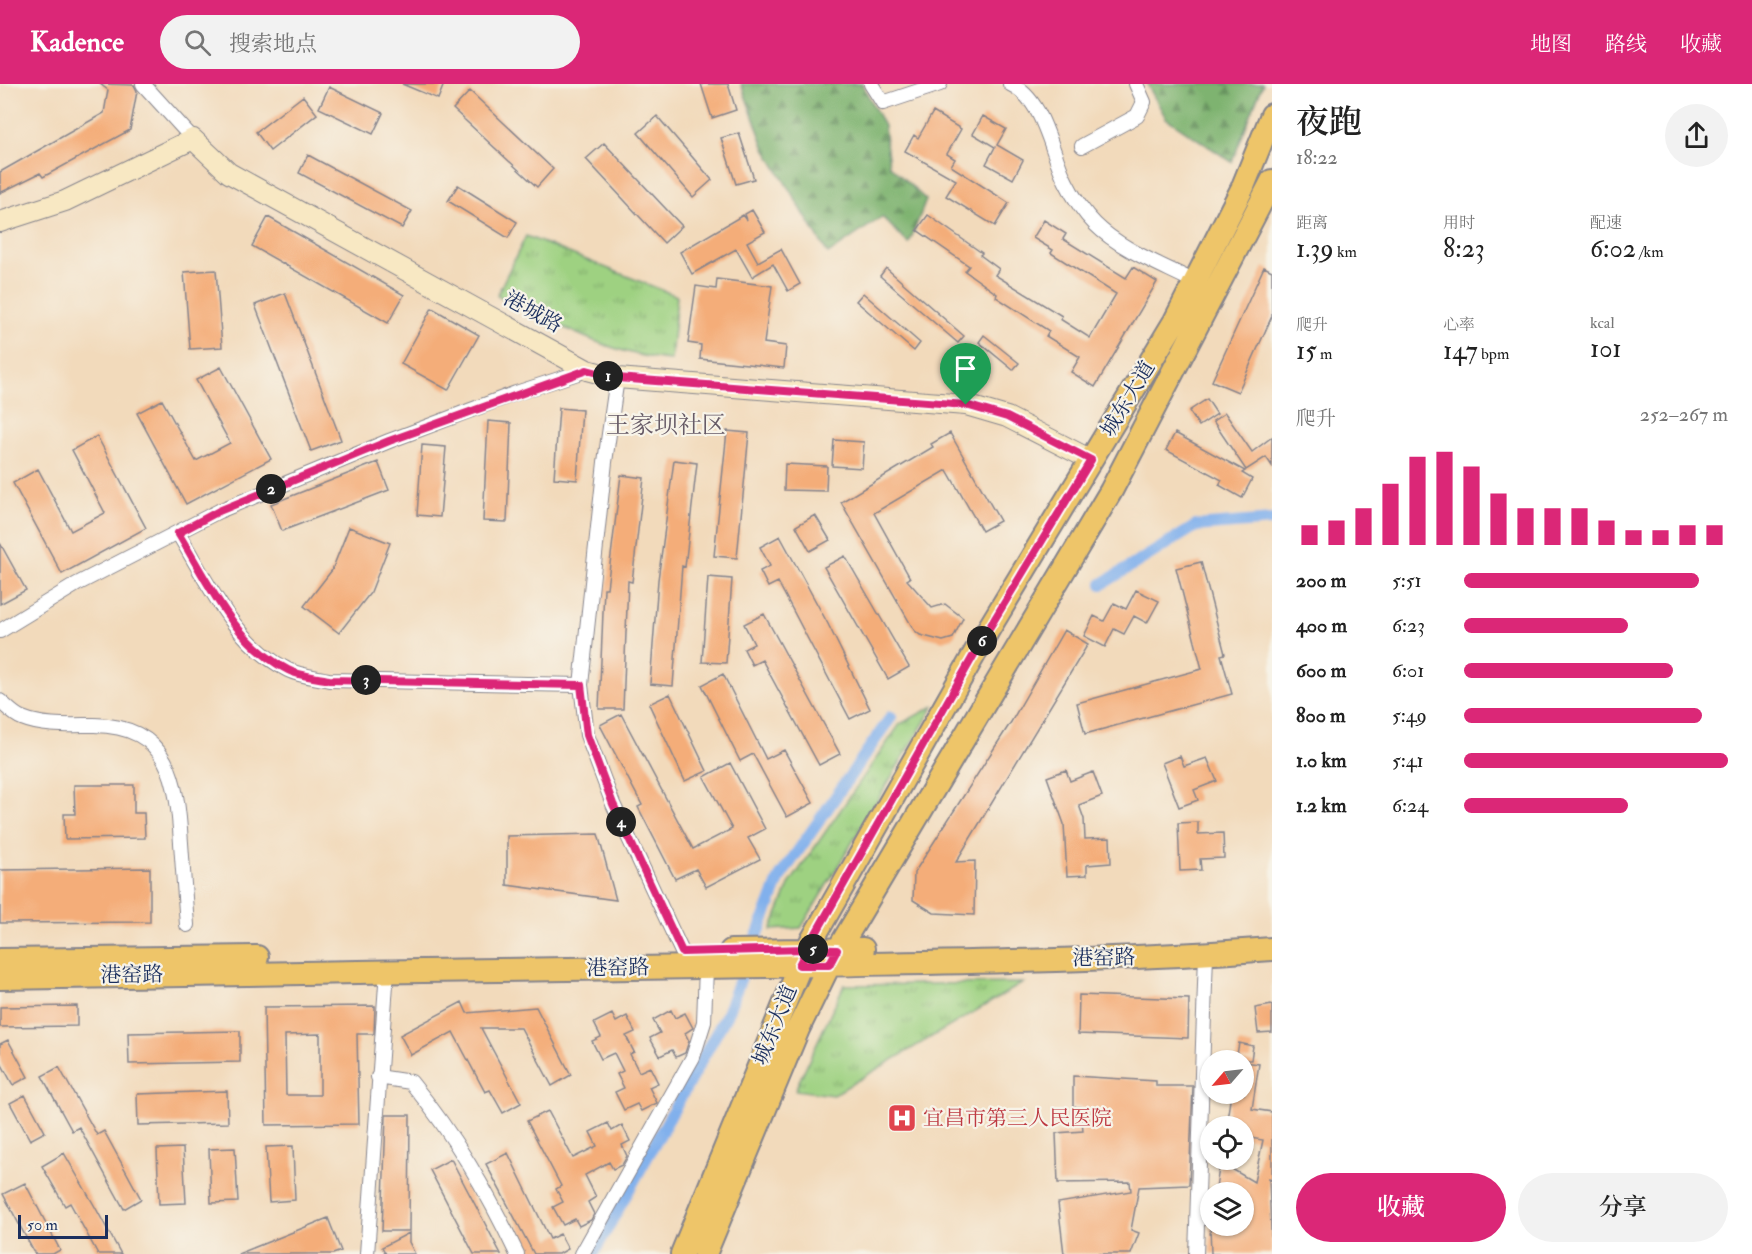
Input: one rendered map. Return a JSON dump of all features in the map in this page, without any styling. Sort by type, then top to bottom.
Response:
[{"type":"main road","name":"城东大道","points":[[682,1254],[803,957],[988,630],[1175,321],[1242,189],[1272,115]]},
{"type":"main road","name":"城东大道","points":[[705,1254],[798,1029],[833,958],[1111,491],[1272,180]]},
{"type":"main road","name":"港窑路","points":[[833,958],[1170,947],[1272,938]]},
{"type":"main road","name":"港窑路","points":[[0,978],[713,962],[773,957],[1206,954],[1272,949]]},
{"type":"main road","name":"港窑路","points":[[0,960],[682,952],[713,962]]},
{"type":"street","points":[[0,222],[65,201],[193,139],[143,84]]},
{"type":"street","points":[[871,84],[884,103],[940,84]]},
{"type":"street","points":[[1010,84],[1022,89],[1033,103],[1066,183],[1094,222],[1110,237],[1195,282]]},
{"type":"street","points":[[1082,146],[1137,116],[1144,102],[1136,84]]},
{"type":"street","name":"港城路","points":[[193,139],[230,173],[587,370],[617,378],[966,405],[1007,417],[1091,460]]},
{"type":"street","points":[[0,630],[77,584],[219,511],[389,441],[587,370]]},
{"type":"street","points":[[617,378],[605,462],[581,685],[587,735],[609,794],[682,952]]},
{"type":"street","points":[[178,533],[230,621],[261,651],[289,670],[329,680],[581,685]]},
{"type":"street","points":[[0,701],[21,718],[55,725],[111,725],[137,732],[157,747],[172,773],[178,796],[187,925]]},
{"type":"street","points":[[1196,1254],[1206,954]]},
{"type":"street","points":[[582,1254],[693,1057],[704,1022],[713,962]]},
{"type":"street","points":[[367,1254],[387,970]]},
{"type":"street","points":[[378,1077],[411,1082],[438,1116],[485,1188],[517,1254]]},
{"type":"green space","points":[[741,84],[862,84],[884,126],[889,165],[926,200],[909,244],[882,217],[828,254],[765,149]]},
{"type":"green space","points":[[1147,84],[1263,84],[1232,162],[1166,118]]},
{"type":"green space","points":[[526,236],[677,296],[671,360],[626,352],[603,344],[497,295]]},
{"type":"green space","points":[[934,706],[801,928],[771,930],[790,883],[900,724]]},
{"type":"green space","points":[[1023,983],[833,1095],[795,1090],[844,985]]},
{"type":"building","points":[[100,84],[134,85],[137,91],[130,130],[43,177],[40,173],[0,193],[0,172],[104,113],[108,90]]},
{"type":"building","points":[[402,84],[444,84],[438,99]]},
{"type":"building","points":[[701,84],[728,84],[736,110],[712,118]]},
{"type":"building","points":[[329,87],[383,113],[373,134],[319,108]]},
{"type":"building","points":[[470,91],[553,169],[537,187],[453,109]]},
{"type":"building","points":[[303,96],[317,114],[270,151],[256,132]]},
{"type":"building","points":[[933,112],[961,129],[947,154],[955,159],[951,166],[1009,203],[995,226],[946,196],[956,180],[905,151],[914,135],[918,138]]},
{"type":"building","points":[[657,116],[712,180],[693,197],[638,133]]},
{"type":"building","points":[[983,116],[1006,129],[997,145],[1023,160],[1013,179],[986,164],[995,147],[973,134]]},
{"type":"building","points":[[739,133],[754,179],[736,184],[721,138]]},
{"type":"building","points":[[604,143],[682,226],[664,243],[586,159]]},
{"type":"building","points":[[308,155],[412,211],[402,228],[299,173]]},
{"type":"building","points":[[458,185],[517,222],[508,238],[448,201]]},
{"type":"building","points":[[752,210],[765,232],[747,242],[758,262],[781,249],[800,284],[788,291],[773,264],[752,277],[736,249],[692,274],[680,252],[743,215],[747,220],[745,214]]},
{"type":"building","points":[[928,215],[982,253],[980,255],[999,269],[995,275],[1062,316],[1060,319],[1090,338],[1116,294],[1051,253],[1053,250],[1033,238],[1044,220],[1066,234],[1063,239],[1126,278],[1133,267],[1157,282],[1095,387],[1071,372],[1080,357],[1046,336],[1049,331],[996,297],[997,294],[965,271],[969,266],[917,230]]},
{"type":"building","points":[[268,217],[404,295],[388,323],[252,246]]},
{"type":"building","points":[[1264,267],[1272,271],[1272,316],[1238,392],[1212,381]]},
{"type":"building","points":[[886,268],[964,336],[958,343],[880,276]]},
{"type":"building","points":[[216,270],[222,347],[190,349],[184,272]]},
{"type":"building","points":[[717,279],[772,286],[764,343],[786,346],[784,368],[700,359],[701,345],[688,343],[696,286],[716,289]]},
{"type":"building","points":[[285,293],[341,440],[311,451],[255,305]]},
{"type":"building","points":[[863,293],[920,343],[914,351],[856,301]]},
{"type":"building","points":[[432,308],[479,335],[448,390],[401,364]]},
{"type":"building","points":[[984,335],[1019,363],[1013,370],[979,342]]},
{"type":"building","points":[[221,367],[271,459],[186,504],[137,413],[162,400],[196,461],[230,443],[196,380]]},
{"type":"building","points":[[1207,399],[1217,414],[1199,426],[1189,411]]},
{"type":"building","points":[[559,408],[582,410],[577,480],[554,478]]},
{"type":"building","points":[[1225,413],[1252,452],[1272,437],[1272,466],[1266,457],[1246,470],[1213,421]]},
{"type":"building","points":[[488,421],[511,423],[507,522],[483,521]]},
{"type":"building","points":[[727,431],[749,433],[737,558],[714,556]]},
{"type":"building","points":[[950,433],[1000,521],[982,531],[947,470],[874,513],[910,578],[907,580],[932,608],[945,604],[963,618],[953,638],[943,641],[920,635],[914,630],[841,502],[933,447],[931,444]]},
{"type":"building","points":[[1175,433],[1245,471],[1242,473],[1252,479],[1242,498],[1219,485],[1222,480],[1166,450]]},
{"type":"building","points":[[97,436],[146,528],[62,574],[13,483],[38,469],[71,531],[105,513],[72,450]]},
{"type":"building","points":[[834,440],[864,442],[862,468],[832,466]]},
{"type":"building","points":[[422,445],[446,447],[440,517],[417,515]]},
{"type":"building","points":[[674,460],[697,463],[685,567],[682,566],[673,686],[650,684],[658,580]]},
{"type":"building","points":[[378,462],[389,490],[282,531],[271,504]]},
{"type":"building","points":[[785,464],[827,466],[826,491],[784,490]]},
{"type":"building","points":[[621,475],[644,478],[632,582],[628,581],[623,709],[599,709],[604,588],[607,588]]},
{"type":"building","points":[[815,515],[830,540],[810,551],[796,526]]},
{"type":"building","points":[[349,527],[390,543],[371,592],[339,633],[304,606],[332,570]]},
{"type":"building","points":[[780,536],[828,624],[870,709],[850,719],[778,582],[768,587],[760,571],[770,566],[760,547]]},
{"type":"building","points":[[0,543],[26,590],[0,604]]},
{"type":"building","points":[[845,556],[909,667],[888,679],[824,567]]},
{"type":"building","points":[[1201,562],[1225,654],[1221,655],[1232,694],[1085,734],[1077,703],[1202,669],[1176,568]]},
{"type":"building","points":[[708,577],[732,579],[726,663],[702,662]]},
{"type":"building","points":[[1136,590],[1159,601],[1147,623],[1134,616],[1124,634],[1114,629],[1105,647],[1084,636],[1094,616],[1104,621],[1114,603],[1126,609]]},
{"type":"building","points":[[764,614],[840,754],[819,765],[762,660],[752,665],[744,649],[754,644],[744,624]]},
{"type":"building","points":[[1064,630],[1088,644],[956,862],[975,861],[974,915],[934,913],[913,900],[914,873],[1011,722]]},
{"type":"building","points":[[723,674],[766,759],[784,750],[813,803],[787,817],[753,754],[740,761],[702,685]]},
{"type":"building","points":[[670,694],[707,771],[685,781],[649,704]]},
{"type":"building","points":[[621,714],[693,849],[732,829],[704,777],[730,763],[765,829],[748,838],[760,859],[706,887],[696,869],[675,879],[638,807],[642,805],[600,725]]},
{"type":"building","points":[[1180,756],[1184,766],[1207,758],[1217,781],[1194,790],[1198,800],[1179,807],[1162,763]]},
{"type":"building","points":[[1066,770],[1070,781],[1093,772],[1102,796],[1079,805],[1084,819],[1085,839],[1110,838],[1111,863],[1087,865],[1087,875],[1067,876],[1064,824],[1047,777]]},
{"type":"building","points":[[74,785],[134,785],[134,813],[144,813],[145,838],[65,839],[64,814],[75,814]]},
{"type":"building","points":[[1198,822],[1198,834],[1223,833],[1224,858],[1200,859],[1201,870],[1180,871],[1178,823]]},
{"type":"building","points":[[598,834],[616,900],[507,885],[507,836]]},
{"type":"building","points":[[150,868],[150,922],[0,923],[0,870]]},
{"type":"building","points":[[1079,995],[1189,999],[1188,1038],[1078,1034]]},
{"type":"building","points":[[462,1002],[467,1013],[536,1007],[571,1075],[552,1086],[521,1028],[481,1028],[521,1103],[503,1113],[490,1090],[485,1092],[453,1032],[411,1055],[400,1035]]},
{"type":"building","points":[[1272,1005],[1272,1032],[1258,1033],[1255,1008]]},
{"type":"building","points":[[77,1006],[77,1026],[0,1027],[0,1007]]},
{"type":"building","points":[[375,1006],[374,1034],[357,1034],[359,1124],[266,1125],[264,1007]],"holes":[[[320,1034],[320,1095],[286,1095],[285,1035]]]},
{"type":"building","points":[[671,1010],[675,1018],[685,1013],[693,1028],[685,1033],[689,1041],[685,1053],[676,1057],[672,1050],[660,1056],[650,1038],[660,1033],[653,1020]]},
{"type":"building","points":[[612,1014],[616,1022],[627,1016],[635,1032],[626,1036],[634,1052],[630,1054],[639,1072],[650,1067],[658,1083],[649,1087],[657,1103],[641,1111],[637,1104],[624,1110],[615,1092],[624,1088],[617,1074],[623,1071],[614,1053],[601,1059],[592,1041],[601,1037],[594,1023]]},
{"type":"building","points":[[240,1031],[240,1062],[129,1064],[128,1033]]},
{"type":"building","points":[[8,1040],[28,1077],[13,1085],[0,1061],[0,1044]]},
{"type":"building","points":[[1239,1043],[1253,1046],[1252,1050],[1238,1050]]},
{"type":"building","points":[[1254,1063],[1259,1064],[1254,1096]]},
{"type":"building","points":[[59,1067],[97,1135],[104,1131],[141,1199],[124,1209],[79,1127],[72,1131],[42,1076]]},
{"type":"building","points":[[1073,1076],[1156,1081],[1156,1086],[1193,1086],[1189,1185],[1139,1187],[1131,1230],[1139,1233],[1131,1254],[1064,1254],[1058,1203],[1131,1191],[1130,1182],[1058,1183],[1056,1133],[1083,1131],[1081,1107],[1073,1107]]},
{"type":"building","points":[[227,1091],[228,1123],[138,1125],[137,1094]]},
{"type":"building","points":[[25,1095],[45,1132],[30,1140],[10,1103]]},
{"type":"building","points":[[1229,1104],[1253,1104],[1252,1109],[1272,1112],[1272,1180],[1269,1179],[1272,1254],[1211,1254],[1210,1236],[1254,1236],[1254,1182],[1263,1140],[1254,1139],[1254,1116],[1228,1116]]},
{"type":"building","points":[[548,1111],[573,1158],[597,1146],[590,1132],[608,1123],[612,1131],[622,1125],[630,1141],[622,1145],[627,1156],[622,1165],[613,1169],[609,1162],[585,1175],[596,1197],[588,1202],[594,1214],[591,1220],[579,1226],[575,1219],[563,1225],[553,1207],[563,1202],[556,1189],[561,1186],[527,1121]]},
{"type":"building","points":[[386,1115],[410,1115],[409,1231],[382,1231]]},
{"type":"building","points":[[293,1146],[295,1200],[269,1202],[266,1147]]},
{"type":"building","points":[[183,1148],[186,1203],[159,1204],[157,1149]]},
{"type":"building","points":[[235,1148],[238,1202],[211,1203],[209,1149]]},
{"type":"building","points":[[64,1153],[121,1254],[98,1254],[70,1203],[65,1206],[42,1166]]},
{"type":"building","points":[[508,1153],[550,1239],[560,1234],[568,1249],[559,1254],[534,1254],[486,1164]]},
{"type":"building","points":[[451,1159],[501,1254],[474,1254],[430,1170]]},
{"type":"building","points":[[1219,1170],[1234,1170],[1254,1182],[1217,1182]]},
{"type":"building","points":[[25,1183],[60,1250],[53,1254],[35,1254],[3,1194]]},
{"type":"building","points":[[328,1218],[341,1251],[333,1254],[238,1254]]},
{"type":"building","points":[[409,1233],[409,1242],[415,1254],[386,1254],[382,1247]]},
{"type":"waterway","points":[[1102,584],[1196,526],[1272,520]]},
{"type":"waterway","points":[[593,1254],[726,1016],[780,877],[891,717]]},
{"type":"place","name":"宜昌市第三人民医院","points":[[902,1118]]},
{"type":"district","name":"王家坝社区","points":[[666,425]]},
{"type":"route","points":[[966,405],[617,378],[587,370],[516,393],[389,441],[219,511],[178,533],[230,621],[261,651],[289,670],[329,680],[581,685],[587,735],[613,804],[682,952],[807,949],[799,965],[829,965],[837,950],[807,949],[988,630],[1091,460],[1007,417],[966,405]]}]
